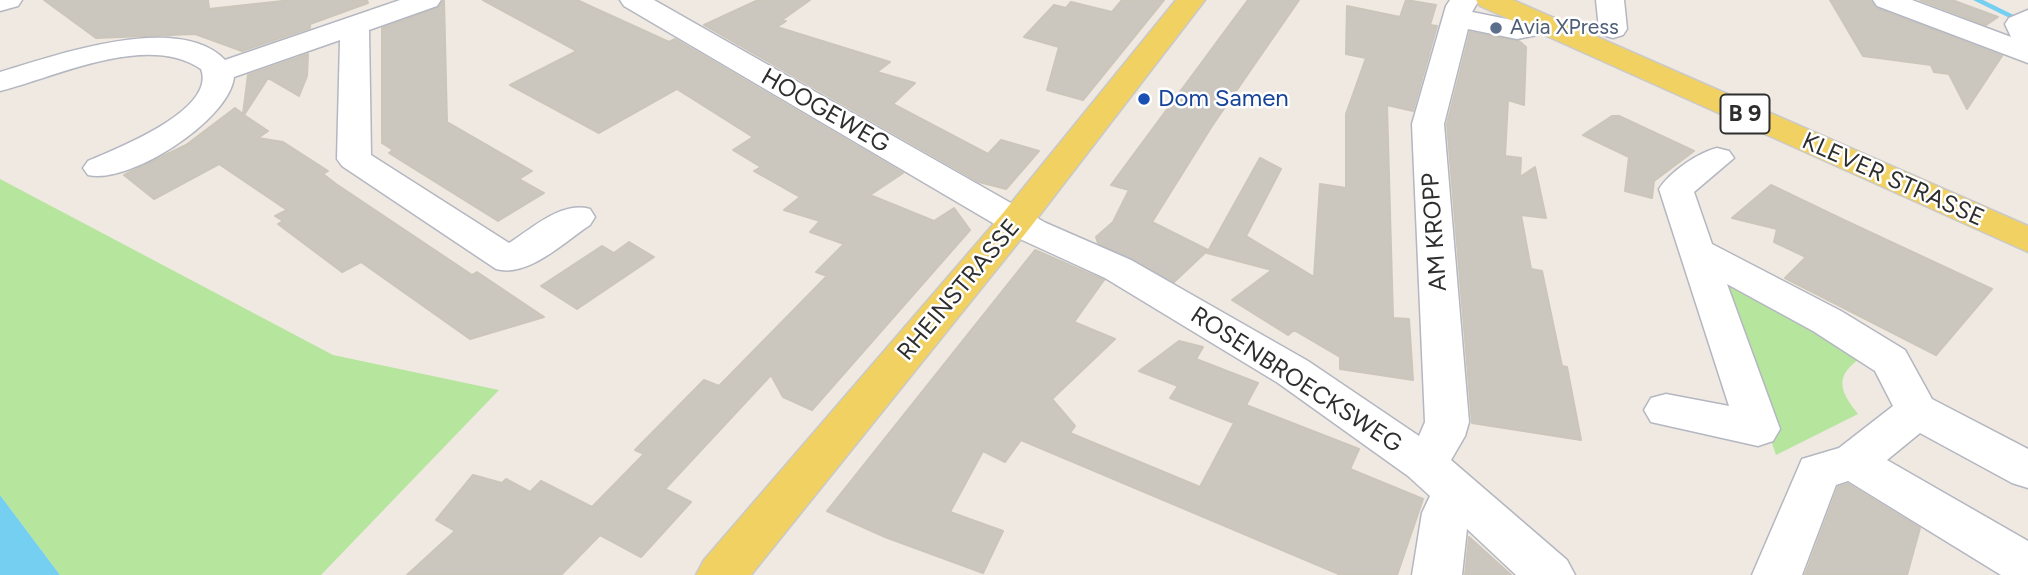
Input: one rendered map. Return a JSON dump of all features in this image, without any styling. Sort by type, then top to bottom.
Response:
[{"type":"main road","name":"RHEINSTRASSE","points":[[721,575],[1016,221],[1191,0]]},
{"type":"main road","name":"KLEVER STRASSE","points":[[1490,0],[2028,240]]},
{"type":"street","points":[[0,3],[8,0]]},
{"type":"street","points":[[219,72],[427,0]]},
{"type":"street","name":"HOOGEWEG","points":[[634,0],[1016,221]]},
{"type":"street","points":[[1610,0],[1613,29]]},
{"type":"street","points":[[1887,0],[2028,54]]},
{"type":"street","points":[[1461,9],[1517,30],[1547,25]]},
{"type":"street","name":"AM KROPP","points":[[1437,575],[1445,513],[1439,478],[1447,422],[1428,124],[1461,9]]},
{"type":"street","points":[[355,27],[354,159],[509,260],[577,217]]},
{"type":"street","points":[[0,82],[77,57],[148,47],[175,48],[213,63],[219,72],[213,94],[187,123],[147,148],[100,168]]},
{"type":"street","points":[[1666,410],[1758,429],[1676,189],[1717,158]]},
{"type":"street","name":"ROSENBROECKSWEG","points":[[1016,221],[1118,269],[1283,366],[1439,478],[1550,575]]},
{"type":"street","points":[[1696,251],[1827,321],[1890,361],[1917,411],[2028,470]]},
{"type":"street","points":[[1777,575],[1818,472],[1853,462],[1917,411]]},
{"type":"street","points":[[1853,462],[2028,566]]},
{"type":"green space","points":[[0,179],[333,355],[499,390],[321,575],[60,575],[0,495]]},
{"type":"green space","points":[[1716,277],[1862,357],[1847,371],[1842,384],[1847,398],[1858,414],[1776,455]]},
{"type":"water","points":[[0,495],[60,575],[0,575]]},
{"type":"building","points":[[44,0],[208,0],[209,9],[292,0],[367,0],[368,3],[310,24],[310,28],[242,51],[195,34],[96,38]]},
{"type":"building","points":[[444,0],[447,122],[532,171],[519,179],[544,193],[498,221],[389,153],[393,150],[382,143],[382,28],[438,8]]},
{"type":"building","points":[[483,0],[577,0],[669,42],[675,39],[903,173],[870,195],[934,221],[954,208],[970,230],[812,410],[783,397],[771,375],[665,489],[691,502],[641,557],[600,535],[561,575],[407,575],[455,531],[436,520],[473,475],[502,483],[506,479],[530,492],[541,481],[592,507],[644,454],[635,450],[704,380],[719,386],[827,276],[816,272],[844,244],[810,232],[820,221],[784,210],[800,197],[754,171],[761,167],[733,150],[753,137],[677,89],[599,133],[510,85],[577,51]]},
{"type":"building","points":[[758,0],[810,0],[782,20],[786,21],[777,27],[890,62],[877,72],[915,83],[893,104],[988,154],[1001,140],[1039,151],[1006,189],[979,182],[704,25]]},
{"type":"building","points":[[1122,0],[1164,0],[1083,100],[1047,90],[1059,47],[1024,37],[1054,5],[1066,8],[1071,2],[1112,12]]},
{"type":"building","points":[[1248,0],[1299,0],[1212,126],[1152,222],[1208,250],[1174,282],[1098,243],[1096,237],[1113,222],[1129,190],[1111,185]]},
{"type":"building","points":[[1406,0],[1436,5],[1430,25],[1437,26],[1413,111],[1387,105],[1393,318],[1409,319],[1413,380],[1340,369],[1340,357],[1294,330],[1288,335],[1232,300],[1272,270],[1207,253],[1260,158],[1281,169],[1246,236],[1314,277],[1320,184],[1346,188],[1346,114],[1366,58],[1346,54],[1347,6],[1400,17]]},
{"type":"building","points":[[1830,0],[1870,0],[1876,8],[2002,56],[1967,109],[1949,74],[1934,72],[1931,65],[1863,56]]},
{"type":"building","points":[[1920,0],[1952,0],[1998,17],[1986,25]]},
{"type":"building","points":[[1470,32],[1519,41],[1526,47],[1524,105],[1508,100],[1505,156],[1521,158],[1520,177],[1535,167],[1546,218],[1521,215],[1531,269],[1542,271],[1562,366],[1567,367],[1581,440],[1472,423],[1447,124]]},
{"type":"building","points":[[308,54],[307,76],[299,96],[268,78],[244,115],[268,131],[258,138],[283,142],[328,171],[323,174],[336,184],[472,275],[477,272],[544,317],[470,339],[361,262],[342,272],[278,224],[283,221],[275,216],[287,210],[219,164],[154,199],[124,175],[186,145],[235,108],[243,114],[248,75]]},
{"type":"building","points":[[1612,116],[1619,116],[1694,151],[1654,181],[1652,198],[1625,191],[1629,157],[1583,135]]},
{"type":"building","points":[[1771,185],[1992,289],[1936,355],[1785,278],[1806,257],[1774,242],[1777,229],[1732,218]]},
{"type":"building","points":[[629,242],[654,257],[577,309],[541,286],[602,246],[614,253]]},
{"type":"building","points":[[1035,250],[1104,280],[1074,322],[1115,339],[1052,399],[1075,426],[1070,433],[1200,487],[1234,423],[1170,398],[1178,386],[1139,371],[1179,341],[1203,347],[1196,359],[1258,383],[1246,405],[1359,449],[1350,469],[1423,499],[1397,575],[1341,575],[1021,440],[1005,462],[983,451],[950,512],[1003,531],[983,573],[885,537],[827,511]]},
{"type":"building","points":[[1848,484],[1920,528],[1907,575],[1805,575],[1838,487]]},
{"type":"building","points":[[1469,537],[1511,575],[1465,575]]},
{"type":"waterway","points":[[1977,0],[2028,25]]},
{"type":"place","name":"Avia XPress","points":[[1496,28]]},
{"type":"place","name":"Dom Samen","points":[[1144,99]]}]
